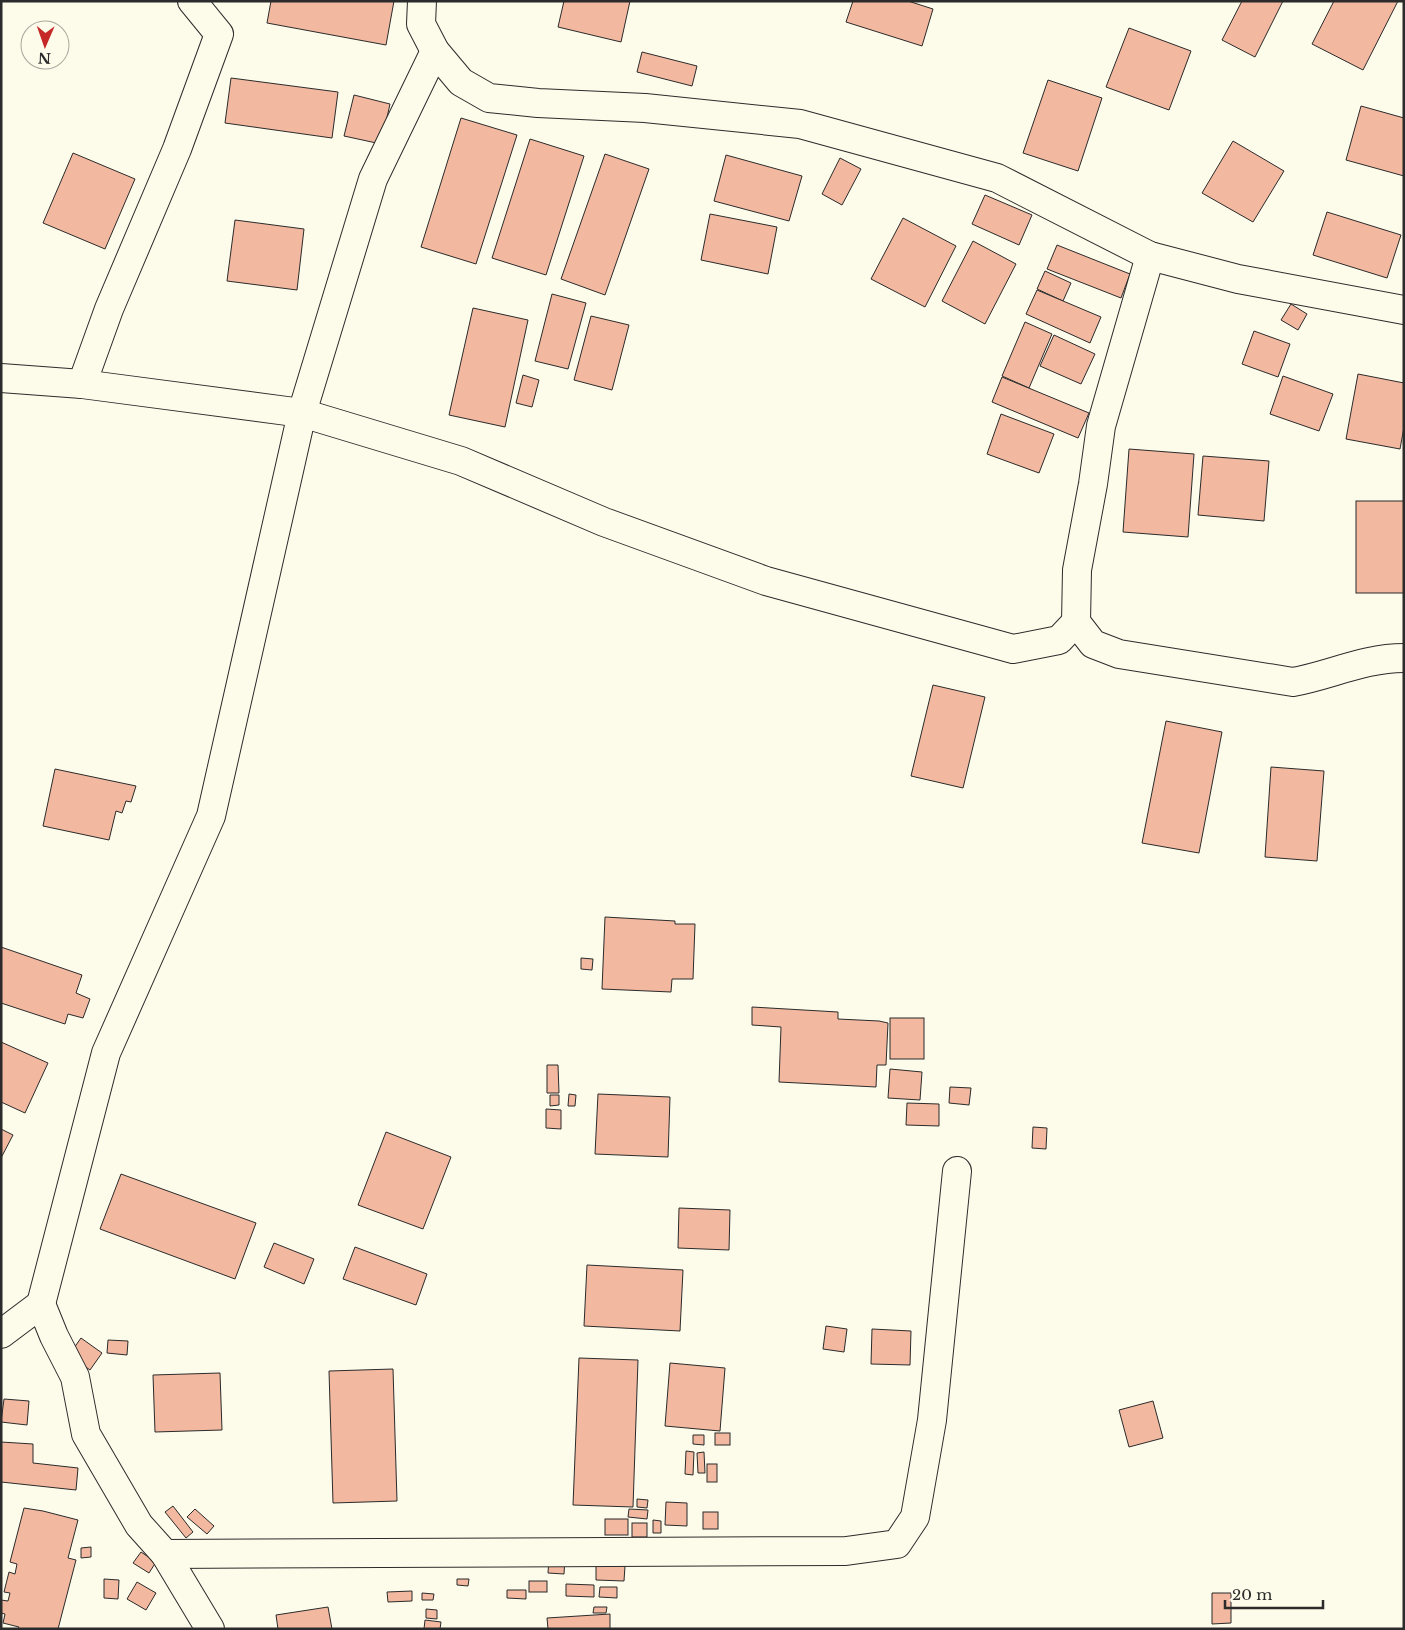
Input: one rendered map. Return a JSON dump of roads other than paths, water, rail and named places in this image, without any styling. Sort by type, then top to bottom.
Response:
[{"type":"street","points":[[82,384],[109,309],[177,149],[219,34],[192,1]]},
{"type":"street","points":[[422,1],[421,24],[435,51],[461,82],[489,98],[538,103],[645,108],[800,124],[997,178],[1150,256],[1238,279],[1404,310]]},
{"type":"street","points":[[210,1629],[165,1554],[139,1525],[86,1434],[74,1377],[41,1304],[106,1053],[211,816],[302,414],[373,179],[435,51]]},
{"type":"street","points":[[1150,256],[1101,426],[1078,570],[1076,622],[1093,644],[1119,654],[1293,682],[1352,665],[1392,658],[1404,658]]},
{"type":"street","points":[[1,378],[82,384],[302,414],[461,461],[604,522],[766,581],[1013,649],[1059,640],[1076,622]]},
{"type":"street","points":[[165,1554],[846,1551],[897,1544],[915,1517],[932,1420],[957,1171]]},
{"type":"street","points":[[1,1334],[41,1304]]}]
